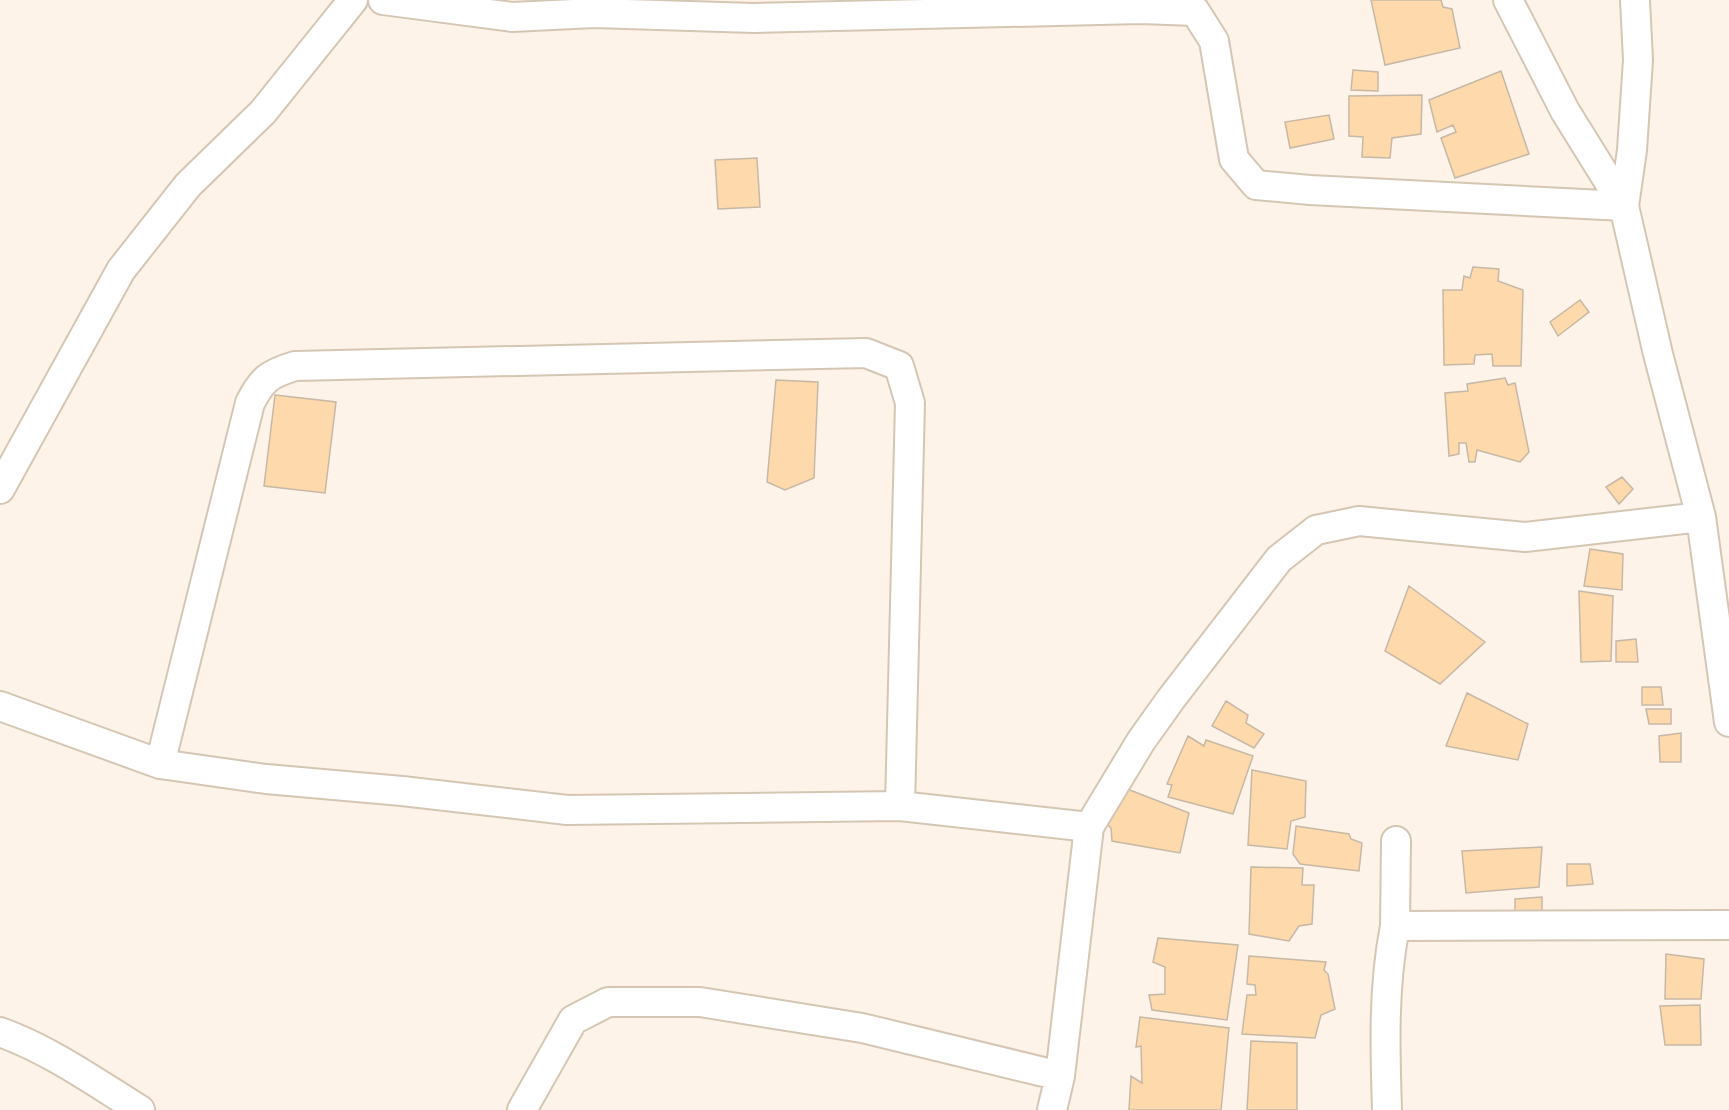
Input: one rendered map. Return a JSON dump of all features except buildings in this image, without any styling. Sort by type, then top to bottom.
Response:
[{"type":"street","points":[[0,489],[122,270],[188,185],[263,112],[353,0]]},
{"type":"street","points":[[382,0],[512,17],[594,12],[754,18],[1141,9],[1195,11],[1214,41],[1234,159],[1256,185],[1310,190],[1624,206]]},
{"type":"street","points":[[1508,0],[1565,111],[1624,206],[1658,354],[1701,517],[1729,722]]},
{"type":"street","points":[[1624,206],[1632,150],[1638,60],[1635,0]]},
{"type":"street","points":[[160,764],[250,403],[261,382],[276,372],[295,366],[866,353],[899,366],[910,403],[900,806]]},
{"type":"street","points":[[1052,1110],[1060,1076],[1089,827],[1141,741],[1279,560],[1316,530],[1359,521],[1525,537],[1701,517]]},
{"type":"street","points":[[0,706],[160,764],[266,779],[402,791],[567,810],[900,806],[1089,827]]},
{"type":"street","points":[[1387,1110],[1385,1026],[1388,958],[1395,926],[1396,841]]},
{"type":"street","points":[[1395,926],[1729,925]]},
{"type":"street","points":[[522,1110],[573,1020],[608,1002],[700,1002],[723,1005],[862,1028],[1060,1076]]},
{"type":"street","points":[[0,1032],[21,1040],[74,1069],[140,1110]]}]
